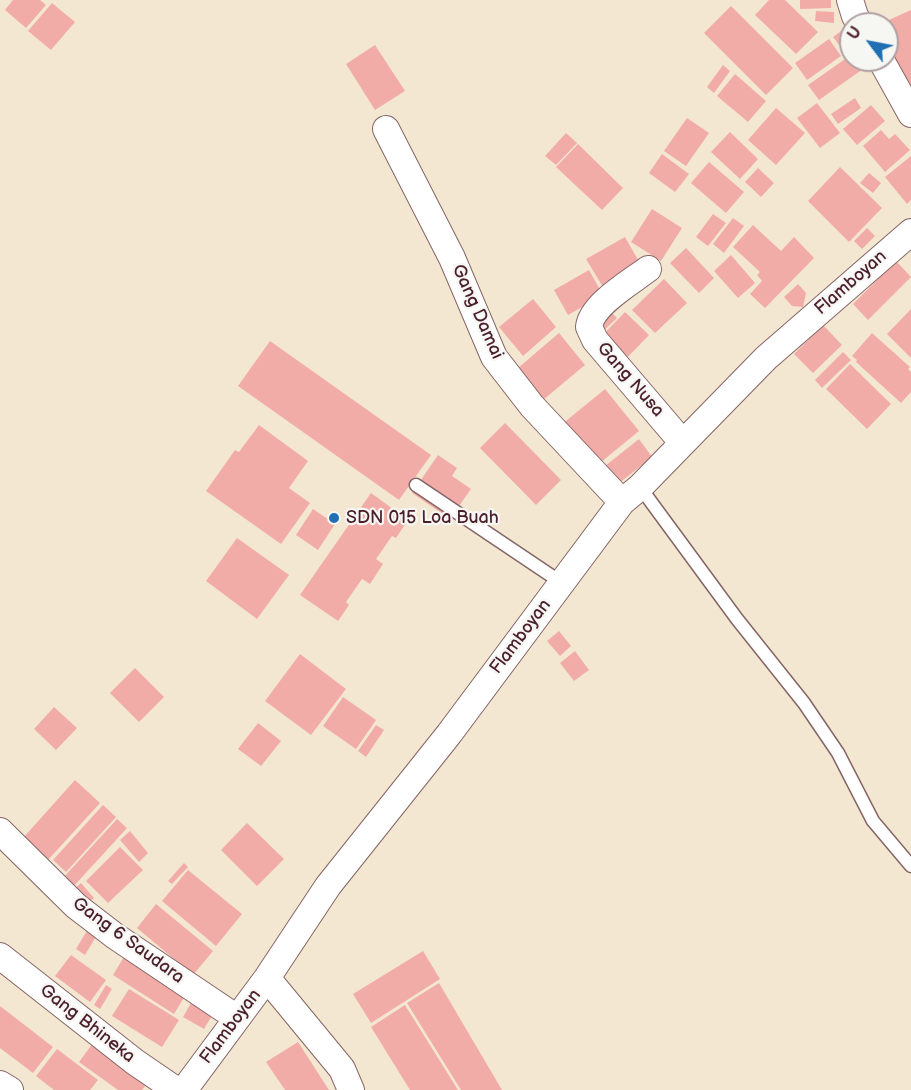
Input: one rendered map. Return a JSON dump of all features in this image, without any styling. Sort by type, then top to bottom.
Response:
[{"type":"street","points":[[888,72],[911,114]]},
{"type":"street","name":"Gang Damai","points":[[386,129],[452,258],[494,357],[532,406],[631,494]]},
{"type":"street","name":"Flamboyan","points":[[184,1090],[267,978],[328,886],[449,734],[631,494],[766,358],[911,232]]},
{"type":"street","name":"Gang Nusa","points":[[648,268],[593,314],[589,327],[595,340],[682,442]]},
{"type":"street","name":"Gang 6 Saudara","points":[[0,831],[76,906],[115,936],[237,1018]]},
{"type":"street","name":"Gang Bhineka","points":[[0,956],[135,1062],[176,1090]]},
{"type":"street","points":[[267,978],[342,1069],[351,1090]]},
{"type":"street","points":[[0,1084],[10,1090]]},
{"type":"lane","points":[[416,485],[562,583]]},
{"type":"lane","points":[[631,494],[737,619],[804,703],[838,753],[873,821],[911,866]]},
{"type":"building","points":[[13,0],[40,0],[46,5],[26,28],[5,10]]},
{"type":"building","points":[[769,0],[785,0],[818,32],[796,54],[755,15]]},
{"type":"building","points":[[800,0],[831,0],[831,8],[800,9]]},
{"type":"building","points":[[52,3],[75,22],[51,50],[28,31]]},
{"type":"building","points":[[731,6],[793,68],[766,95],[704,33]]},
{"type":"building","points":[[911,10],[911,90],[899,70],[899,15]]},
{"type":"building","points":[[816,11],[834,12],[834,23],[815,21]]},
{"type":"building","points":[[839,32],[839,45],[833,37]]},
{"type":"building","points":[[829,39],[839,53],[839,57],[807,80],[795,63]]},
{"type":"building","points":[[375,45],[405,91],[375,110],[346,64]]},
{"type":"building","points":[[839,63],[839,72],[859,72],[819,100],[808,85]]},
{"type":"building","points":[[723,65],[730,71],[714,93],[707,87]]},
{"type":"building","points":[[735,74],[766,101],[748,122],[717,96]]},
{"type":"building","points":[[855,98],[861,108],[838,124],[831,114]]},
{"type":"building","points":[[817,103],[840,133],[820,148],[797,118]]},
{"type":"building","points":[[871,105],[885,121],[857,145],[843,129]]},
{"type":"building","points":[[776,108],[805,133],[776,165],[748,140]]},
{"type":"building","points":[[687,118],[709,133],[686,166],[664,151]]},
{"type":"building","points":[[881,130],[889,139],[895,134],[910,150],[885,172],[863,146]]},
{"type":"building","points":[[730,132],[758,159],[740,179],[711,152]]},
{"type":"building","points":[[566,133],[577,143],[556,165],[545,156]]},
{"type":"building","points":[[578,144],[623,188],[602,210],[556,167]]},
{"type":"building","points":[[662,154],[689,174],[675,192],[649,173]]},
{"type":"building","points":[[911,156],[911,200],[907,204],[885,177]]},
{"type":"building","points":[[709,162],[744,192],[726,213],[691,183]]},
{"type":"building","points":[[840,167],[882,208],[849,242],[808,201]]},
{"type":"building","points":[[758,168],[774,183],[761,197],[745,182]]},
{"type":"building","points":[[869,173],[881,183],[873,193],[860,183]]},
{"type":"building","points":[[652,209],[682,228],[661,261],[631,242]]},
{"type":"building","points":[[713,214],[726,223],[708,246],[696,237]]},
{"type":"building","points":[[733,218],[744,226],[724,253],[713,244]]},
{"type":"building","points":[[753,225],[781,251],[794,237],[814,258],[765,308],[750,294],[762,281],[757,275],[760,272],[733,247]]},
{"type":"building","points":[[867,228],[875,236],[862,249],[854,241]]},
{"type":"building","points":[[625,237],[641,265],[603,287],[586,259]]},
{"type":"building","points":[[686,248],[714,278],[699,293],[670,263]]},
{"type":"building","points":[[731,255],[755,283],[738,298],[714,271]]},
{"type":"building","points":[[896,261],[911,277],[868,320],[853,304]]},
{"type":"building","points":[[589,270],[603,295],[568,315],[554,290]]},
{"type":"building","points":[[664,279],[687,303],[655,333],[632,310]]},
{"type":"building","points":[[798,284],[806,293],[803,307],[792,306],[784,297]]},
{"type":"building","points":[[533,299],[556,327],[523,356],[499,327]]},
{"type":"building","points":[[608,309],[617,318],[599,335]]},
{"type":"building","points":[[911,309],[911,358],[887,334]]},
{"type":"building","points":[[625,312],[649,335],[621,364],[597,341]]},
{"type":"building","points":[[823,325],[842,345],[813,373],[794,354]]},
{"type":"building","points":[[559,333],[585,365],[537,405],[511,374]]},
{"type":"building","points":[[872,333],[910,367],[908,369],[911,372],[911,392],[901,403],[852,356]]},
{"type":"building","points":[[270,341],[431,455],[399,500],[238,386]]},
{"type":"building","points":[[843,352],[851,360],[822,388],[815,380]]},
{"type":"building","points":[[850,364],[891,404],[867,429],[826,389]]},
{"type":"building","points":[[605,389],[639,431],[595,467],[561,425]]},
{"type":"building","points":[[505,423],[561,480],[536,505],[480,448]]},
{"type":"building","points":[[259,425],[308,461],[289,488],[310,503],[281,544],[206,491],[235,450],[239,452]]},
{"type":"building","points":[[639,439],[652,457],[613,488],[600,470]]},
{"type":"building","points":[[438,455],[457,468],[452,476],[471,489],[450,519],[412,493]]},
{"type":"building","points":[[371,493],[408,520],[396,538],[392,536],[376,559],[383,564],[370,584],[362,579],[346,602],[349,605],[338,621],[300,595]]},
{"type":"building","points":[[313,509],[335,524],[318,550],[296,535]]},
{"type":"building","points":[[237,538],[289,575],[257,619],[206,581]]},
{"type":"building","points":[[559,631],[571,646],[560,656],[547,641]]},
{"type":"building","points":[[575,651],[589,670],[574,681],[560,663]]},
{"type":"building","points":[[300,654],[346,689],[311,735],[265,701]]},
{"type":"building","points":[[135,668],[164,697],[139,722],[110,693]]},
{"type":"building","points":[[343,697],[376,720],[356,749],[323,726]]},
{"type":"building","points":[[54,707],[77,728],[56,750],[34,729]]},
{"type":"building","points":[[258,723],[281,741],[261,766],[238,749]]},
{"type":"building","points":[[376,725],[384,730],[366,757],[358,751]]},
{"type":"building","points":[[75,780],[100,803],[48,860],[23,838]]},
{"type":"building","points":[[103,805],[116,817],[66,872],[53,860]]},
{"type":"building","points":[[117,819],[127,828],[73,887],[63,878]]},
{"type":"building","points":[[247,823],[284,859],[257,886],[221,850]]},
{"type":"building","points":[[130,831],[148,853],[139,862],[120,840]]},
{"type":"building","points":[[120,847],[143,870],[108,903],[86,881]]},
{"type":"building","points":[[184,863],[188,867],[172,884],[168,881]]},
{"type":"building","points":[[188,870],[242,914],[216,946],[162,901]]},
{"type":"building","points":[[81,883],[94,898],[85,906],[72,891]]},
{"type":"building","points":[[156,904],[213,951],[193,975],[137,928]]},
{"type":"building","points":[[88,929],[97,935],[85,955],[76,949]]},
{"type":"building","points":[[128,950],[188,991],[174,1014],[113,975]]},
{"type":"building","points":[[423,951],[440,979],[371,1023],[353,994]]},
{"type":"building","points":[[71,955],[106,980],[90,1002],[55,976]]},
{"type":"building","points":[[439,983],[502,1090],[461,1090],[407,1003]]},
{"type":"building","points":[[106,985],[112,989],[100,1009],[94,1005]]},
{"type":"building","points":[[129,989],[179,1020],[162,1047],[112,1016]]},
{"type":"building","points":[[192,1001],[213,1014],[204,1029],[183,1017]]},
{"type":"building","points":[[405,1005],[458,1090],[410,1090],[371,1027]]},
{"type":"building","points":[[0,1006],[53,1047],[33,1073],[0,1048]]},
{"type":"building","points":[[96,1039],[151,1079],[142,1090],[118,1090],[79,1062]]},
{"type":"building","points":[[298,1042],[329,1090],[285,1090],[266,1062]]},
{"type":"building","points":[[57,1049],[98,1080],[90,1090],[54,1090],[36,1076]]},
{"type":"place","name":"SDN 015 Loa Buah","points":[[334,518]]}]
